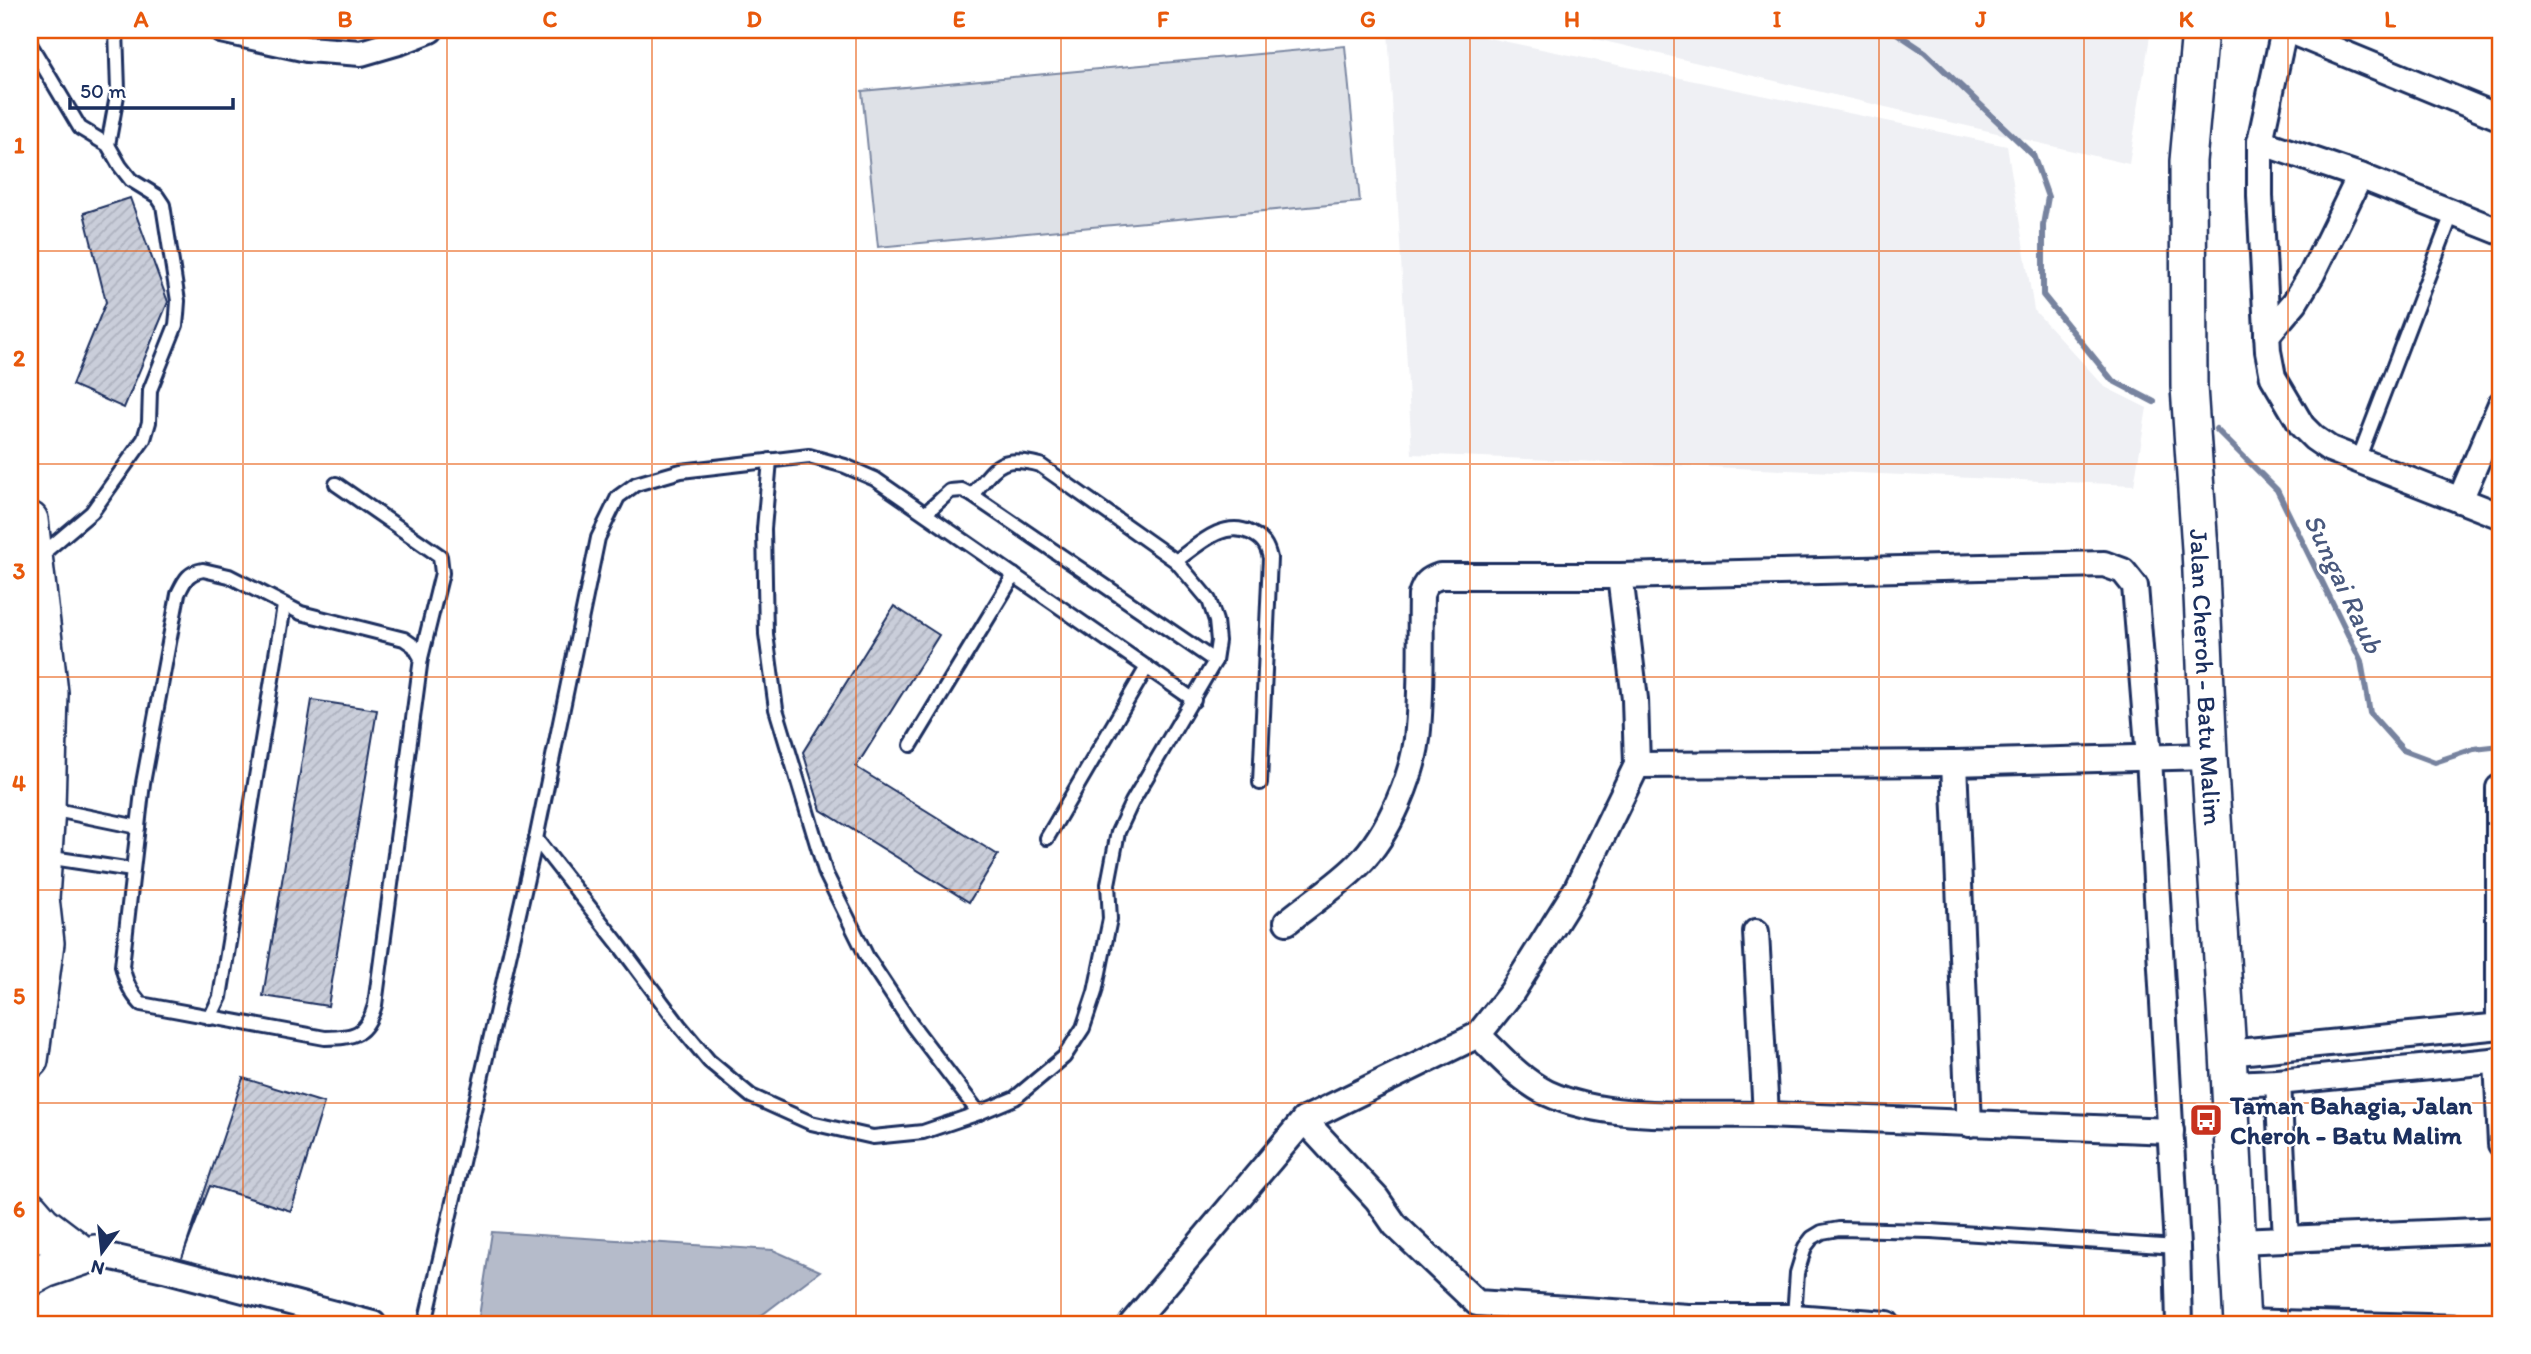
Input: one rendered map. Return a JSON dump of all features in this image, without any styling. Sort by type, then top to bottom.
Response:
[{"type":"main road","name":"Jalan Cheroh - Batu Malim","points":[[2200,30],[2188,161],[2189,387],[2242,1320]]},
{"type":"main road","points":[[30,520],[50,693],[44,856],[35,909],[46,943],[30,1060]]},
{"type":"main road","points":[[30,1209],[43,1224],[86,1251]]},
{"type":"main road","points":[[30,1278],[86,1251]]},
{"type":"street","points":[[221,30],[307,49],[361,53],[430,30]]},
{"type":"street","points":[[361,53],[380,30]]},
{"type":"street","points":[[2501,118],[2285,30],[2260,142],[2267,335],[2273,377],[2302,426],[2330,449],[2501,516]]},
{"type":"street","points":[[2260,142],[2360,176],[2501,232]]},
{"type":"street","points":[[2267,335],[2295,302],[2312,274],[2360,176]]},
{"type":"street","points":[[2460,500],[2501,404]]},
{"type":"street","points":[[1287,922],[1359,865],[1382,833],[1400,797],[1409,774],[1418,732],[1422,595],[1425,584],[1440,576],[1620,576],[2104,564],[2123,571],[2135,586],[2149,758],[2171,1131],[2179,1324]]},
{"type":"street","points":[[1132,1324],[1304,1120],[1478,1035],[1511,992],[1576,890],[1637,765],[1635,699],[1620,576]]},
{"type":"street","points":[[1637,765],[1954,763],[2209,756]]},
{"type":"street","points":[[1954,763],[1969,1124]]},
{"type":"street","points":[[2229,1068],[2500,1026],[2499,788]]},
{"type":"street","points":[[1756,932],[1766,1115]]},
{"type":"street","points":[[1478,1035],[1525,1079],[1547,1093],[1599,1108],[1630,1113],[1766,1115],[2171,1131]]},
{"type":"street","points":[[2229,1068],[2278,1082],[2499,1060],[2501,1144]]},
{"type":"street","points":[[2278,1082],[2286,1239]]},
{"type":"street","points":[[1304,1120],[1477,1314],[1688,1320],[1794,1317],[1887,1324]]},
{"type":"street","points":[[2239,1241],[2501,1230]]},
{"type":"street","points":[[30,1238],[373,1324]]},
{"type":"street","points":[[30,1250],[86,1251]]},
{"type":"lane","points":[[108,145],[118,90],[116,30]]},
{"type":"lane","points":[[30,44],[80,128],[108,145],[131,180],[157,196],[163,205],[177,301],[176,325],[150,390],[149,422],[144,439],[92,512],[34,560]]},
{"type":"lane","points":[[2358,460],[2452,214]]},
{"type":"lane","points":[[425,1324],[536,839],[598,538],[618,497],[636,484],[681,471],[809,456],[845,466],[875,479],[926,513],[1194,700]]},
{"type":"lane","points":[[770,460],[764,529],[766,634],[776,709],[826,874],[867,957],[912,1025],[979,1113]]},
{"type":"lane","points":[[536,839],[709,1061],[751,1096],[811,1123],[873,1137],[923,1132],[1015,1098],[1064,1057],[1083,1028],[1095,992],[1110,919],[1108,884],[1118,832],[1132,802],[1215,661],[1218,641],[1216,621],[1209,600],[1176,561],[1040,465],[1024,461],[1006,461],[998,465],[972,495]]},
{"type":"lane","points":[[336,484],[440,556],[442,573],[421,658],[377,991],[370,1021],[351,1037],[325,1038],[141,1004],[130,992],[122,966],[132,870],[143,783],[178,594],[186,577],[203,570],[229,576],[301,613],[404,639],[414,646],[421,658]]},
{"type":"lane","points":[[926,513],[950,491],[962,490],[972,495],[1215,661]]},
{"type":"lane","points":[[1176,561],[1212,535],[1231,528],[1245,530],[1259,537],[1267,545],[1270,558],[1260,783]]},
{"type":"lane","points":[[911,745],[1014,575]]},
{"type":"lane","points":[[210,1018],[220,997],[284,606]]},
{"type":"lane","points":[[1047,838],[1147,667]]},
{"type":"lane","points":[[47,808],[138,827]]},
{"type":"lane","points":[[44,856],[132,870]]},
{"type":"lane","points":[[1794,1317],[1800,1259],[1812,1238],[1822,1232],[1839,1229],[1931,1231],[2177,1247]]},
{"type":"lane","points":[[2242,1320],[2501,1323]]},
{"type":"shaded area","points":[[1388,30],[1450,30],[2007,146],[2034,310],[2105,387],[2147,408],[2134,485],[1412,454]]},
{"type":"shaded area","points":[[1557,30],[2151,30],[2129,164]]},
{"type":"shaded area","points":[[1345,46],[1360,202],[878,247],[862,91]]},
{"type":"water","points":[[492,1232],[773,1250],[820,1271],[750,1324],[478,1323]]},
{"type":"building","points":[[130,198],[168,302],[124,408],[72,385],[106,302],[84,213]]},
{"type":"building","points":[[894,606],[939,635],[856,767],[998,855],[969,902],[821,810],[803,752]]},
{"type":"building","points":[[312,700],[377,710],[328,1006],[263,996]]},
{"type":"building","points":[[243,1078],[324,1103],[291,1211],[210,1186],[182,1258]]},
{"type":"waterway","name":"Sungai Raub","points":[[1892,30],[1925,52],[2033,155],[2048,197],[2043,225],[2043,295],[2112,380],[2154,402]]},
{"type":"waterway","name":"Sungai Raub","points":[[2216,429],[2277,490],[2361,661],[2370,713],[2403,750],[2435,762],[2474,749],[2501,746]]},
{"type":"place","name":"Taman Bahagia, Jalan Cheroh - Batu Malim","points":[[2206,1120]]}]
